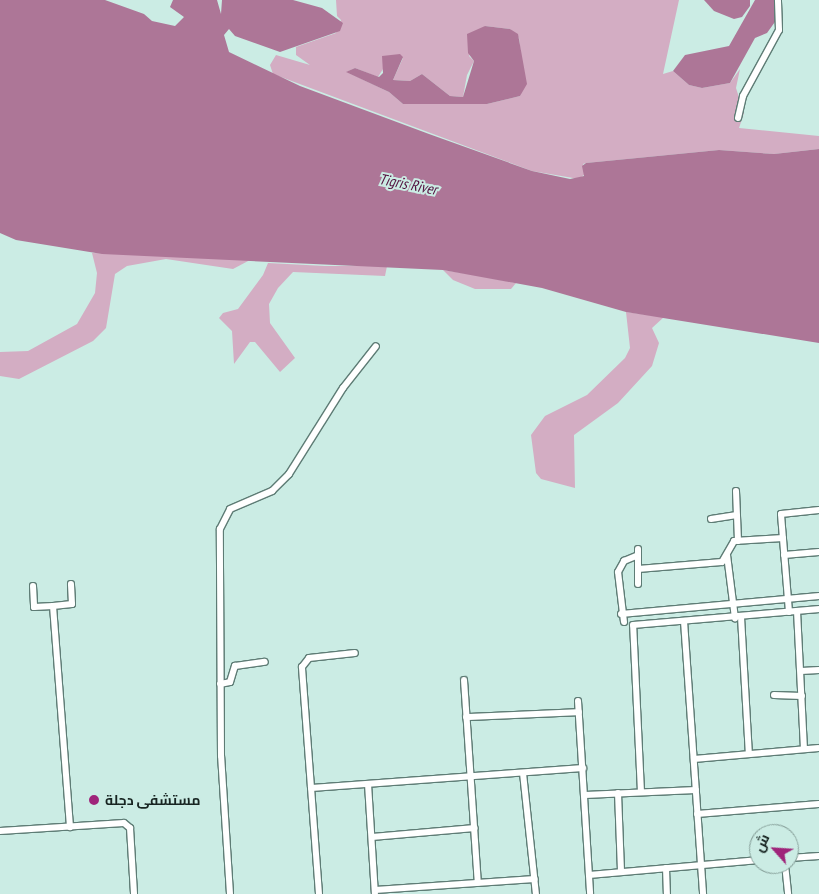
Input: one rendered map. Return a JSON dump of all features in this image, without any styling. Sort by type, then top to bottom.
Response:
[{"type":"street","points":[[738,118],[743,96],[779,30],[778,0]]},
{"type":"street","points":[[230,894],[220,684],[220,529],[225,514],[272,491],[290,474],[343,388],[376,346]]},
{"type":"street","points":[[736,490],[738,541]]},
{"type":"street","points":[[789,612],[781,514],[819,510]]},
{"type":"street","points":[[711,519],[737,516]]},
{"type":"street","points":[[638,569],[722,562],[731,543],[783,538]]},
{"type":"street","points":[[624,622],[621,614],[618,572],[624,561],[638,552],[638,584]]},
{"type":"street","points":[[784,555],[819,552]]},
{"type":"street","points":[[726,555],[733,604],[738,618],[749,754]]},
{"type":"street","points":[[33,586],[34,607],[72,604],[71,584]]},
{"type":"street","points":[[621,614],[819,596]]},
{"type":"street","points":[[53,606],[70,827]]},
{"type":"street","points":[[641,792],[632,628],[635,624],[738,618],[819,609]]},
{"type":"street","points":[[797,611],[804,749]]},
{"type":"street","points":[[684,621],[703,894]]},
{"type":"street","points":[[319,894],[302,667],[309,658],[356,653]]},
{"type":"street","points":[[220,684],[230,682],[235,666],[265,662]]},
{"type":"street","points":[[801,672],[819,670]]},
{"type":"street","points":[[464,680],[470,779],[476,828],[478,883]]},
{"type":"street","points":[[774,695],[802,696]]},
{"type":"street","points":[[578,701],[590,894]]},
{"type":"street","points":[[466,717],[578,712]]},
{"type":"street","points":[[694,759],[819,748]]},
{"type":"street","points":[[311,788],[470,779],[583,768]]},
{"type":"street","points":[[524,773],[536,894]]},
{"type":"street","points":[[368,784],[375,892],[535,879]]},
{"type":"street","points":[[585,795],[696,790]]},
{"type":"street","points":[[618,794],[621,872]]},
{"type":"street","points":[[697,814],[819,804]]},
{"type":"street","points":[[0,831],[127,824],[134,894]]},
{"type":"street","points":[[372,837],[476,828]]},
{"type":"street","points":[[799,857],[819,856]]},
{"type":"street","points":[[589,875],[749,861]]},
{"type":"street","points":[[666,868],[667,894]]},
{"type":"street","points":[[786,874],[788,894]]},
{"type":"shaded area","points":[[336,0],[679,0],[663,74],[673,71],[689,85],[702,88],[730,83],[740,69],[736,88],[744,113],[739,128],[819,136],[819,149],[774,154],[719,150],[586,163],[583,164],[585,174],[579,179],[532,171],[273,74],[270,65],[276,55],[310,65],[296,55],[296,47],[336,33],[341,20],[337,16]],"holes":[[[485,26],[510,29],[519,38],[524,82],[520,96],[487,104],[403,104],[389,92],[347,72],[355,68],[378,77],[383,69],[403,58],[393,80],[410,81],[422,74],[450,96],[463,97],[467,75],[474,61],[469,56]]]},
{"type":"shaded area","points":[[92,253],[250,260],[233,269],[166,259],[127,266],[115,274],[106,328],[93,341],[19,379],[0,376],[0,352],[28,351],[77,324],[95,293],[97,273]]},
{"type":"shaded area","points":[[268,263],[325,266],[387,266],[385,276],[293,272],[278,288],[269,304],[270,323],[295,358],[280,372],[255,342],[250,342],[234,364],[232,331],[219,318],[223,313],[238,309],[263,275]]},
{"type":"shaded area","points":[[443,270],[516,283],[511,289],[475,289],[453,280]]},
{"type":"shaded area","points":[[626,312],[664,317],[652,328],[659,343],[652,366],[618,403],[574,435],[575,488],[541,479],[536,473],[531,435],[545,416],[587,395],[625,358],[630,348]]},
{"type":"water","name":"Tigris River","points":[[0,0],[105,0],[144,14],[152,21],[175,26],[184,17],[170,7],[173,0],[217,0],[221,14],[222,0],[293,0],[322,8],[343,23],[340,31],[280,52],[235,36],[229,29],[224,35],[229,52],[300,86],[532,171],[570,179],[584,176],[582,166],[586,163],[719,150],[774,154],[819,149],[819,343],[626,312],[542,288],[443,270],[102,254],[16,240],[0,233]]},
{"type":"water","points":[[704,0],[750,0],[750,6],[742,17],[734,19],[714,11]]},
{"type":"water","points":[[755,0],[779,0],[777,19],[767,33],[755,38],[730,83],[702,88],[689,85],[673,71],[685,55],[729,46]]},
{"type":"water","points":[[485,26],[510,29],[518,34],[527,84],[520,96],[487,104],[403,104],[389,92],[346,72],[355,68],[379,77],[383,73],[382,56],[400,54],[403,57],[393,80],[410,81],[422,74],[450,96],[463,97],[474,61],[468,53],[467,34]]},
{"type":"place","name":"مستشفى دجلة","points":[[94,800]]}]
